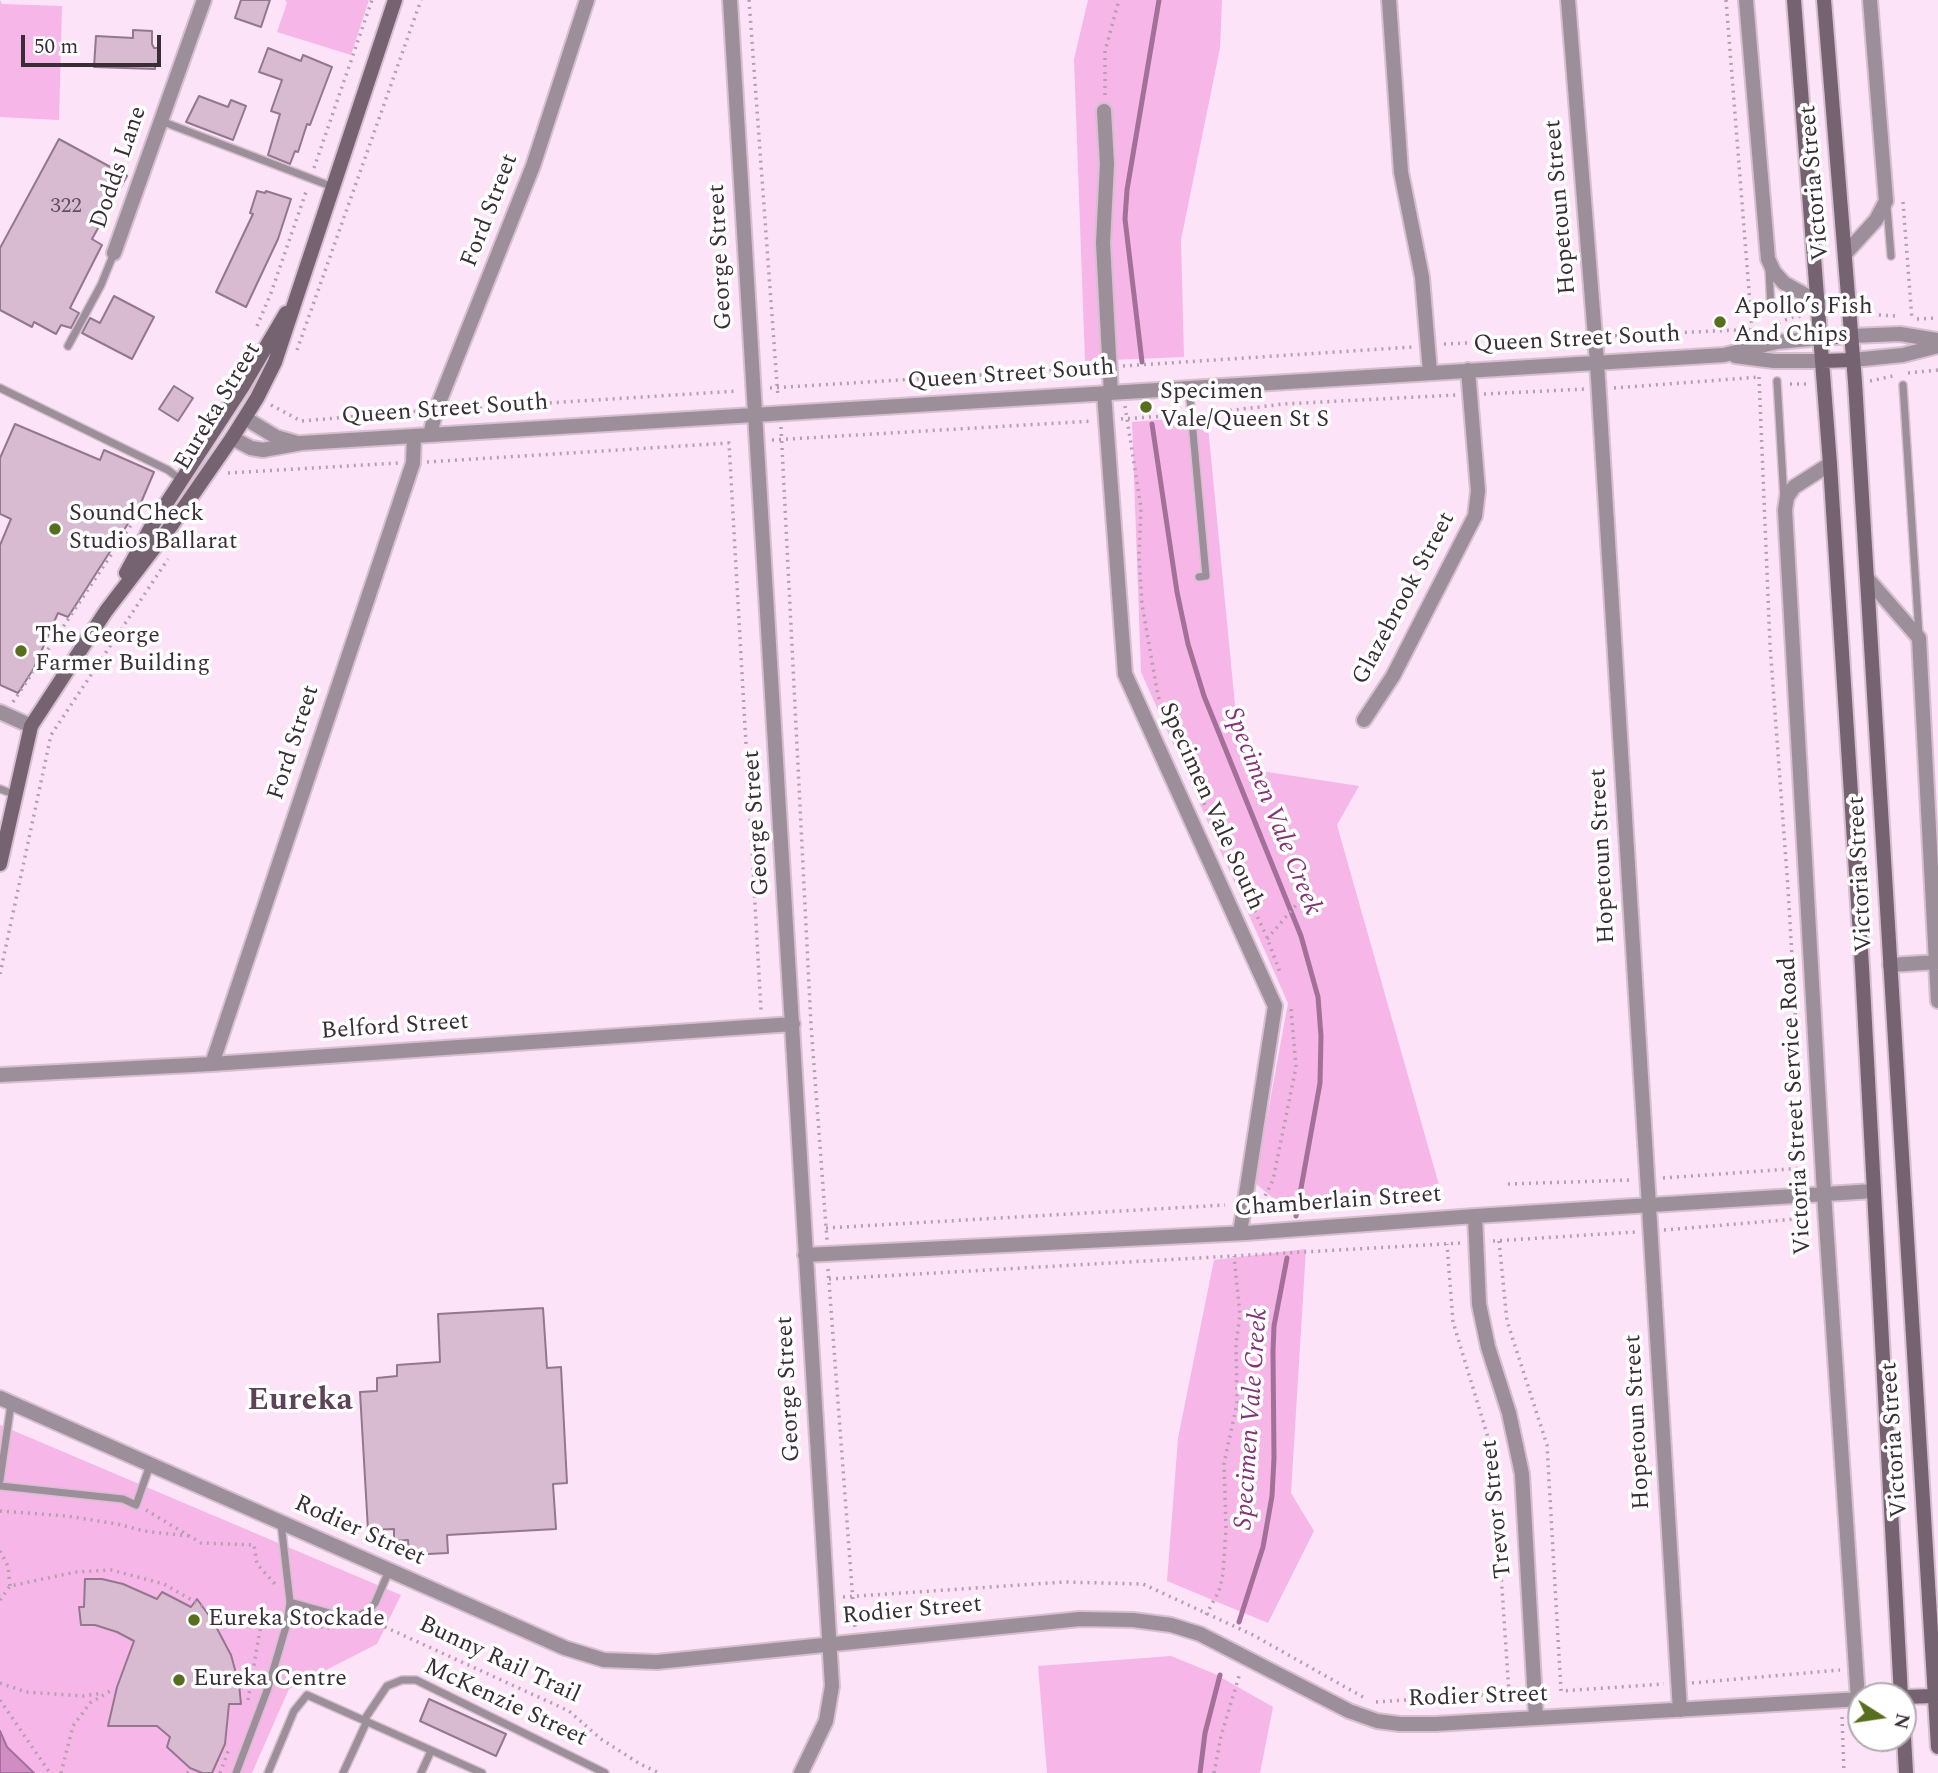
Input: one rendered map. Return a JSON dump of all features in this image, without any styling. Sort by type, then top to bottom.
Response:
[{"type":"main road","name":"Eureka Street","points":[[106,611],[171,526],[257,398],[283,343],[395,0]]},
{"type":"main road","name":"Victoria Street","points":[[1794,0],[1830,464],[1901,1682]]},
{"type":"main road","name":"Victoria Street","points":[[1824,0],[1853,360],[1890,965],[1933,1580],[1934,1696],[1938,1740]]},
{"type":"main road","name":"Eureka Street","points":[[0,864],[32,726],[106,611],[144,540],[263,353],[301,282]]},
{"type":"main road","points":[[1821,338],[1851,336]]},
{"type":"main road","name":"Queen Street South","points":[[1822,361],[1853,360]]},
{"type":"main road","points":[[216,428],[245,418]]},
{"type":"main road","points":[[216,428],[232,438]]},
{"type":"main road","points":[[1917,1696],[1934,1696]]},
{"type":"main road","points":[[1905,1752],[1906,1773]]},
{"type":"street","name":"Dodds Lane","points":[[114,253],[204,0]]},
{"type":"street","name":"Ford Street","points":[[430,435],[436,410],[533,166],[587,0]]},
{"type":"street","name":"George Street","points":[[730,0],[832,1686],[830,1705],[820,1736],[801,1773]]},
{"type":"street","points":[[1389,0],[1401,172],[1422,277],[1430,372]]},
{"type":"street","name":"Hopetoun Street","points":[[1568,0],[1599,389],[1680,1710]]},
{"type":"street","points":[[1746,0],[1768,259],[1774,272],[1784,283],[1818,302]]},
{"type":"street","points":[[1845,254],[1876,220],[1885,204],[1886,196],[1870,0]]},
{"type":"street","name":"Specimen Vale South","points":[[1104,111],[1107,163],[1103,243],[1114,366],[1107,393],[1105,420],[1125,674],[1275,1006],[1240,1233]]},
{"type":"street","points":[[1851,336],[1900,334],[1938,340]]},
{"type":"street","name":"Queen Street South","points":[[1724,355],[1777,342],[1821,338]]},
{"type":"street","points":[[1853,360],[1903,355],[1938,346]]},
{"type":"street","name":"Queen Street South","points":[[232,438],[251,448],[263,450],[302,443],[1597,362],[1724,355],[1774,361],[1822,361]]},
{"type":"street","name":"Glazebrook Street","points":[[1364,720],[1393,676],[1475,516],[1478,491],[1468,370]]},
{"type":"street","name":"Queen Street South","points":[[245,418],[276,436],[302,443]]},
{"type":"street","name":"Ford Street","points":[[212,1064],[413,463],[414,436]]},
{"type":"street","points":[[1785,510],[1787,498],[1794,487],[1830,464]]},
{"type":"street","name":"Victoria Street Service Road","points":[[1785,510],[1824,1193],[1858,1682]]},
{"type":"street","points":[[1867,578],[1919,638],[1938,1001]]},
{"type":"street","points":[[2,713],[32,726]]},
{"type":"street","points":[[1890,965],[1937,962]]},
{"type":"street","name":"Belford Street","points":[[0,1075],[212,1064],[793,1024]]},
{"type":"street","name":"Chamberlain Street","points":[[805,1255],[1240,1233],[1874,1191]]},
{"type":"street","name":"Trevor Street","points":[[1475,1216],[1476,1280],[1481,1317],[1510,1413],[1522,1475],[1536,1718]]},
{"type":"street","name":"Rodier Street","points":[[6,1400],[565,1648],[604,1660],[657,1662],[1080,1619],[1154,1622],[1200,1634],[1332,1703],[1377,1721],[1419,1725],[1847,1700]]},
{"type":"lane","points":[[160,121],[333,187]]},
{"type":"lane","points":[[1886,196],[1891,256]]},
{"type":"lane","name":"Dodds Lane","points":[[68,346],[102,285],[114,253]]},
{"type":"lane","points":[[1768,259],[1771,310]]},
{"type":"lane","name":"Victoria Street Service Road","points":[[1777,381],[1785,510]]},
{"type":"lane","points":[[1903,385],[1919,638]]},
{"type":"lane","points":[[0,388],[168,470],[182,480]]},
{"type":"lane","points":[[1189,388],[1206,576],[1199,577]]},
{"type":"lane","points":[[0,789],[16,795]]},
{"type":"lane","points":[[0,1480],[6,1400]]},
{"type":"lane","points":[[0,1486],[123,1499],[136,1505],[150,1465]]},
{"type":"lane","points":[[236,1773],[268,1688],[290,1602],[281,1522]]},
{"type":"lane","points":[[290,1602],[337,1615],[357,1616],[370,1609],[375,1602],[389,1571]]},
{"type":"lane","name":"McKenzie Street","points":[[343,1773],[365,1720],[384,1688],[398,1680],[412,1679],[440,1690],[605,1773]]},
{"type":"lane","points":[[268,1773],[294,1711],[307,1695],[482,1773]]},
{"type":"lane","points":[[421,1773],[431,1751]]},
{"type":"path","points":[[256,329],[271,293],[372,0]]},
{"type":"path","points":[[749,0],[782,439],[811,1025],[856,1640]]},
{"type":"path","points":[[1104,111],[1105,51],[1119,0]]},
{"type":"path","points":[[257,398],[301,421],[1429,345],[1752,329],[1726,0]]},
{"type":"path","points":[[1912,318],[1938,318]]},
{"type":"path","points":[[1916,371],[1938,370]]},
{"type":"path","points":[[756,442],[1192,414],[1283,404],[1599,389],[1759,377],[1770,645],[1788,888],[1804,1168],[1647,1179],[1508,1184]]},
{"type":"path","points":[[1128,418],[1141,508],[1139,557],[1142,604],[1158,696],[1175,742]]},
{"type":"path","points":[[226,473],[729,443],[762,1026]]},
{"type":"path","points":[[2,713],[140,511]]},
{"type":"path","points":[[0,974],[51,735],[172,553]]},
{"type":"path","points":[[1181,754],[1267,940],[1283,982]]},
{"type":"path","points":[[1267,940],[1302,898]]},
{"type":"path","points":[[1258,1208],[1273,1180],[1296,1067],[1294,1019],[1290,1006]]},
{"type":"path","points":[[826,1228],[1224,1205]]},
{"type":"path","points":[[829,1279],[1447,1244],[1808,1218]]},
{"type":"path","points":[[1447,1244],[1453,1322],[1493,1454],[1509,1693]]},
{"type":"path","points":[[1200,1634],[1219,1591],[1223,1574],[1226,1528],[1224,1463],[1237,1404],[1236,1343],[1240,1315],[1234,1256]]},
{"type":"path","points":[[136,1505],[201,1543],[254,1545],[257,1564],[290,1602]]},
{"type":"path","points":[[0,1511],[67,1516],[144,1531],[190,1536]]},
{"type":"path","points":[[0,1551],[8,1566],[10,1586],[0,1600]]},
{"type":"path","points":[[10,1586],[76,1572],[111,1570],[164,1584],[207,1609],[340,1629]]},
{"type":"path","points":[[246,1709],[262,1618]]},
{"type":"path","name":"Bunny Rail Trail","points":[[369,1620],[569,1711],[601,1739],[659,1773]]},
{"type":"path","points":[[1561,1691],[1840,1671],[1844,1773]]},
{"type":"path","points":[[1214,1773],[1221,1736],[1240,1673]]},
{"type":"path","points":[[0,1684],[26,1692],[83,1696],[112,1690]]},
{"type":"path","points":[[61,1773],[73,1726],[90,1703],[103,1693]]},
{"type":"path","points":[[0,1700],[50,1773]]},
{"type":"path","points":[[219,1773],[230,1748]]},
{"type":"path","points":[[187,1773],[192,1769]]},
{"type":"shaded area","points":[[0,0],[2,4],[62,6],[59,120],[0,117]]},
{"type":"shaded area","points":[[285,0],[369,0],[351,55],[277,32],[287,3]]},
{"type":"shaded area","points":[[1088,0],[1222,0],[1220,48],[1181,240],[1184,357],[1085,361],[1074,59]]},
{"type":"shaded area","points":[[1207,416],[1235,705],[1248,769],[1359,786],[1337,825],[1439,1185],[1285,1208],[1255,1183],[1288,1003],[1141,672],[1132,422]]},
{"type":"shaded area","points":[[1306,1249],[1291,1493],[1314,1531],[1268,1623],[1167,1581],[1178,1438],[1214,1260]]},
{"type":"shaded area","name":"Eureka Stockade","points":[[0,1425],[401,1595],[377,1644],[289,1689],[252,1773],[0,1773]]},
{"type":"shaded area","points":[[1171,1656],[1215,1674],[1273,1707],[1260,1773],[1047,1773],[1038,1666]]},
{"type":"shaded area","points":[[0,1731],[7,1747],[34,1773],[0,1773]]},
{"type":"building","points":[[241,0],[270,0],[261,27],[235,18]]},
{"type":"building","points":[[133,30],[152,31],[152,44],[154,48],[159,48],[158,65],[155,65],[155,69],[94,67],[96,36],[133,38]]},
{"type":"building","points":[[268,48],[301,61],[303,55],[332,67],[310,125],[307,124],[298,152],[295,151],[290,164],[268,155],[280,114],[271,111],[282,80],[259,72]]},
{"type":"building","points":[[199,96],[228,107],[231,100],[246,106],[233,140],[186,122]]},
{"type":"building","points":[[59,139],[127,176],[92,239],[102,245],[70,308],[79,313],[71,328],[61,325],[56,334],[34,322],[32,327],[0,310],[0,248]]},
{"type":"building","points":[[257,191],[291,199],[278,239],[246,307],[216,292],[253,214],[250,213]]},
{"type":"building","points":[[114,296],[154,317],[132,359],[82,333],[90,318],[100,323]]},
{"type":"building","points":[[174,386],[193,398],[178,421],[159,409]]},
{"type":"building","name":"SoundCheck Studios Ballarat","points":[[15,424],[100,460],[104,450],[154,472],[140,505],[68,617],[58,613],[34,668],[18,693],[0,685],[0,545],[11,519],[0,514],[0,458]]},
{"type":"building","points":[[543,1308],[547,1368],[561,1367],[567,1483],[553,1484],[556,1529],[447,1535],[448,1553],[409,1555],[408,1540],[394,1541],[394,1529],[368,1530],[360,1392],[377,1391],[377,1378],[397,1376],[397,1365],[440,1362],[438,1314]]},
{"type":"building","name":"Eureka Centre","points":[[85,1579],[102,1579],[123,1584],[157,1599],[162,1592],[191,1607],[197,1599],[213,1621],[231,1655],[241,1704],[229,1704],[225,1744],[212,1773],[202,1773],[190,1768],[167,1747],[170,1737],[157,1726],[108,1726],[117,1687],[134,1641],[95,1625],[81,1625],[79,1607],[84,1607]]},
{"type":"building","points":[[429,1699],[506,1734],[496,1756],[420,1721]]},
{"type":"waterway","name":"Specimen Vale Creek","points":[[1142,362],[1125,219],[1127,190],[1159,0]]},
{"type":"waterway","name":"Specimen Vale Creek","points":[[1152,424],[1177,592],[1188,644],[1204,696],[1301,936],[1318,997],[1320,1083],[1296,1216]]},
{"type":"waterway","name":"Specimen Vale Creek","points":[[1239,1622],[1263,1547],[1272,1496],[1274,1326],[1287,1258]]},
{"type":"waterway","name":"Specimen Vale Creek","points":[[1200,1773],[1205,1733],[1220,1675]]},
{"type":"place","name":"Apollo’s Fish And Chips","points":[[1720,322]]},
{"type":"place","name":"Specimen Vale/Queen St S","points":[[1146,407]]},
{"type":"place","name":"SoundCheck Studios Ballarat","points":[[55,529]]},
{"type":"place","name":"The George Farmer Building","points":[[21,651]]},
{"type":"place","name":"Eureka Stockade","points":[[194,1620]]},
{"type":"place","name":"Eureka Centre","points":[[179,1680]]},
{"type":"district","name":"Eureka","points":[[300,1403]]}]
